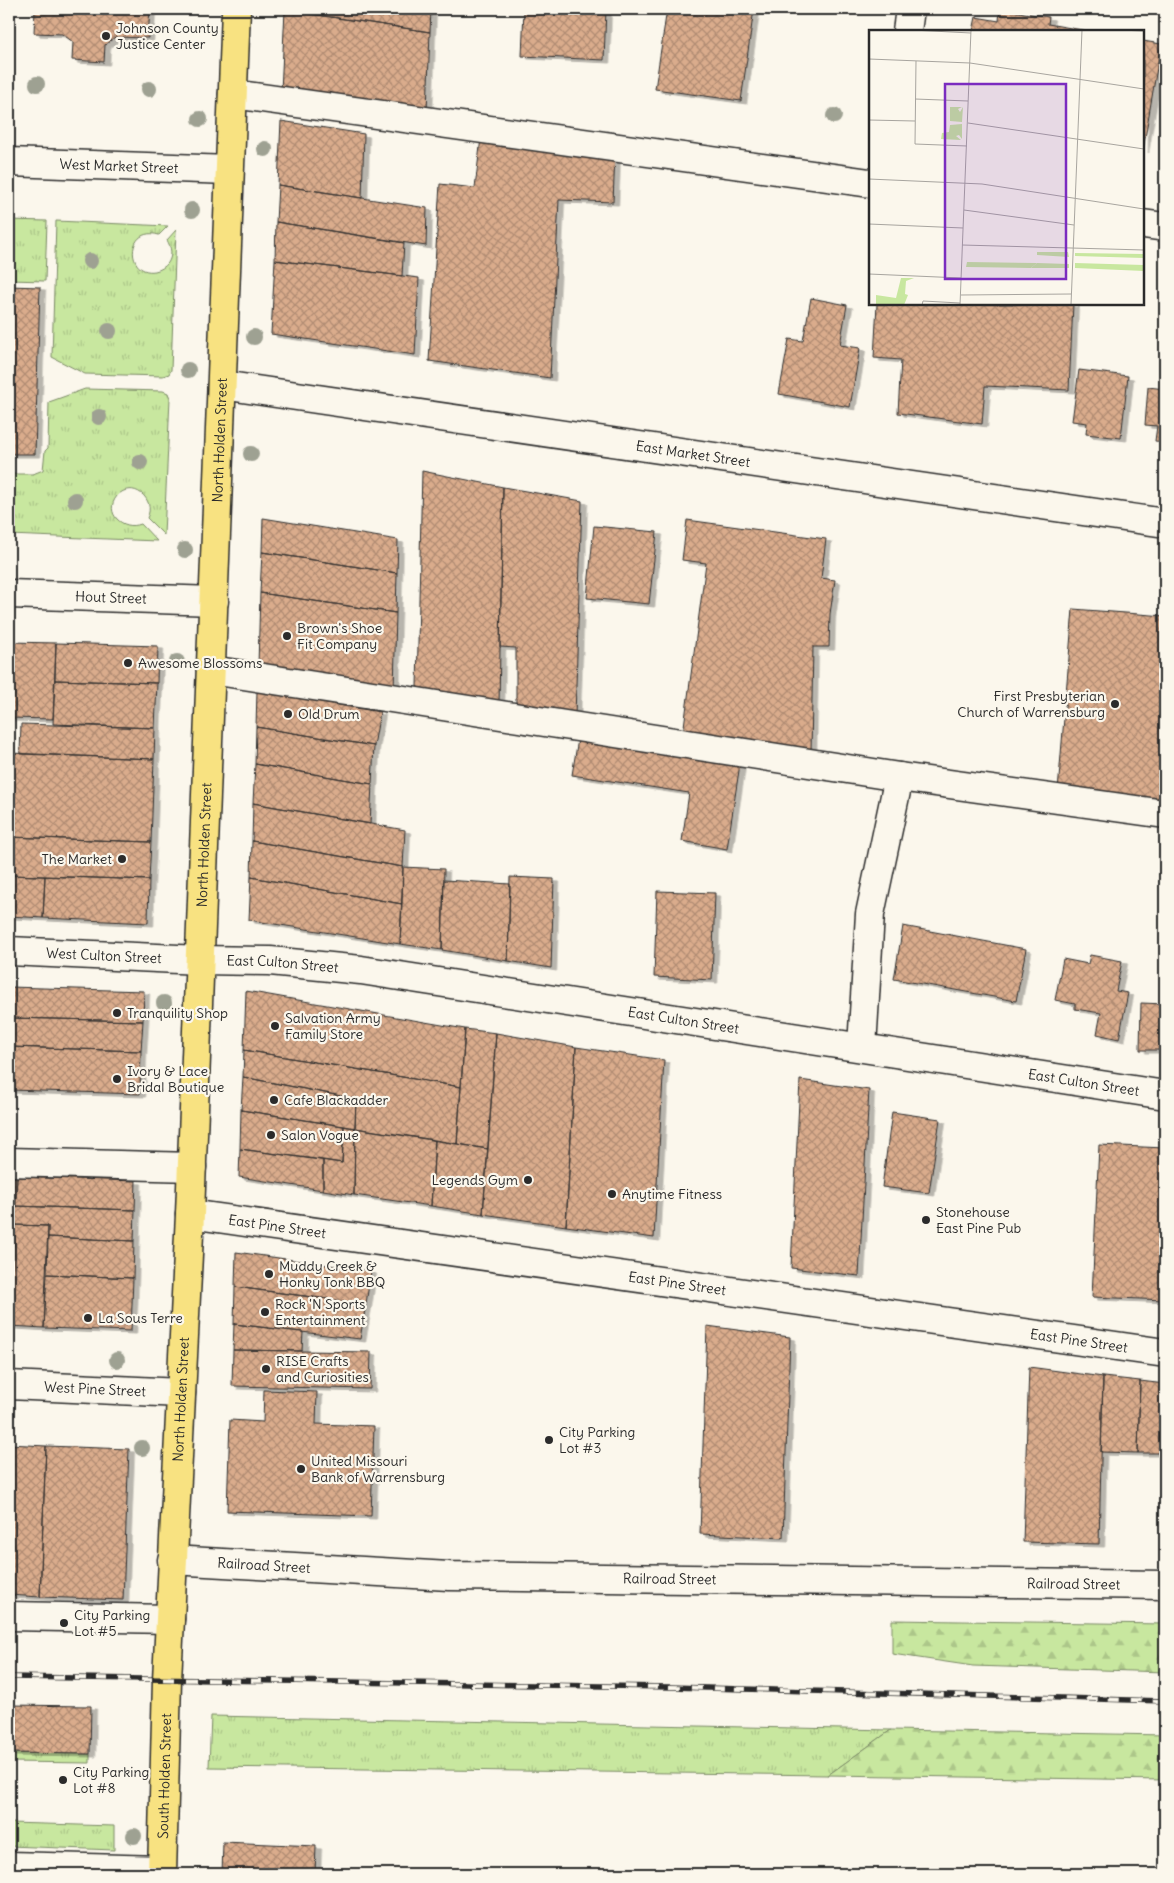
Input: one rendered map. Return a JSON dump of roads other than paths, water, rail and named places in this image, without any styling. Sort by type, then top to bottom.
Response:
[{"type":"main road","name":"North Holden Street","points":[[167,1680],[192,1167],[236,9]]},
{"type":"main road","name":"South Holden Street","points":[[162,1872],[167,1680]]},
{"type":"street","points":[[907,30],[910,9]]},
{"type":"street","points":[[233,94],[869,183]]},
{"type":"street","name":"West Market Street","points":[[9,162],[229,170]]},
{"type":"street","points":[[1144,224],[1165,228]]},
{"type":"street","name":"East Market Street","points":[[222,385],[1165,523]]},
{"type":"street","name":"Hout Street","points":[[9,594],[214,601]]},
{"type":"street","points":[[211,670],[899,777],[1165,814]]},
{"type":"street","points":[[862,1047],[870,914],[899,777]]},
{"type":"street","name":"West Culton Street","points":[[9,951],[199,960]]},
{"type":"street","name":"East Culton Street","points":[[199,960],[270,962],[361,970],[1165,1095]]},
{"type":"street","points":[[9,1162],[192,1167]]},
{"type":"street","name":"East Pine Street","points":[[190,1214],[1165,1353]]},
{"type":"street","name":"West Pine Street","points":[[9,1385],[182,1393]]},
{"type":"street","name":"Railroad Street","points":[[172,1560],[449,1576],[1165,1585]]},
{"type":"street","points":[[9,1616],[170,1619]]},
{"type":"street","points":[[9,1866],[162,1872]]},
{"type":"railway","points":[[9,1677],[671,1687],[1165,1701]]},
{"type":"place","name":"Johnson County Justice Center","points":[[106,36]]},
{"type":"place","name":"Brown's Shoe Fit Company","points":[[287,636]]},
{"type":"place","name":"Awesome Blossoms","points":[[128,663]]},
{"type":"place","name":"First Presbyterian Church of Warrensburg","points":[[1115,704]]},
{"type":"place","name":"Old Drum","points":[[288,714]]},
{"type":"place","name":"The Market","points":[[122,859]]},
{"type":"place","name":"Tranquility Shop","points":[[117,1013]]},
{"type":"place","name":"Salvation Army Family Store","points":[[275,1026]]},
{"type":"place","name":"Ivory & Lace Bridal Boutique","points":[[117,1079]]},
{"type":"place","name":"Cafe Blackadder","points":[[274,1100]]},
{"type":"place","name":"Salon Vogue","points":[[271,1135]]},
{"type":"place","name":"Legends Gym","points":[[528,1180]]},
{"type":"place","name":"Anytime Fitness","points":[[612,1194]]},
{"type":"place","name":"Stonehouse East Pine Pub","points":[[926,1220]]},
{"type":"place","name":"Muddy Creek & Honky Tonk BBQ","points":[[269,1274]]},
{"type":"place","name":"Rock 'N Sports Entertainment","points":[[265,1312]]},
{"type":"place","name":"La Sous Terre","points":[[88,1318]]},
{"type":"place","name":"RISE Crafts and Curiosities","points":[[266,1369]]},
{"type":"place","name":"City Parking Lot #3","points":[[549,1440]]},
{"type":"place","name":"United Missouri Bank of Warrensburg","points":[[301,1469]]},
{"type":"place","name":"City Parking Lot #5","points":[[64,1623]]},
{"type":"place","name":"City Parking Lot #8","points":[[63,1780]]}]
